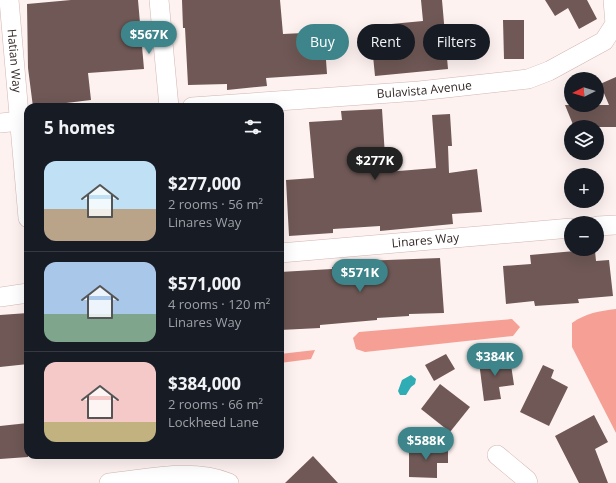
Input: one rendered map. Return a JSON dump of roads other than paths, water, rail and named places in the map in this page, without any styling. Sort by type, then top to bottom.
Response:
[{"type":"street","name":"Hatian Way","points":[[9,0],[24,170]]},
{"type":"street","points":[[159,0],[169,103]]},
{"type":"street","name":"Bulavista Avenue","points":[[249,103],[419,91],[528,79],[549,71],[604,41],[615,24],[613,0]]},
{"type":"street","points":[[0,123],[20,121]]},
{"type":"street","points":[[604,226],[616,225]]},
{"type":"street","name":"Linares Way","points":[[284,253],[564,229]]},
{"type":"street","points":[[0,297],[24,294]]},
{"type":"street","points":[[497,455],[527,480],[528,483]]},
{"type":"street","points":[[109,483],[190,475],[217,478],[229,483]]},
{"type":"water","points":[[411,375],[416,379],[415,384],[406,395],[400,395],[398,391],[402,380]]}]
